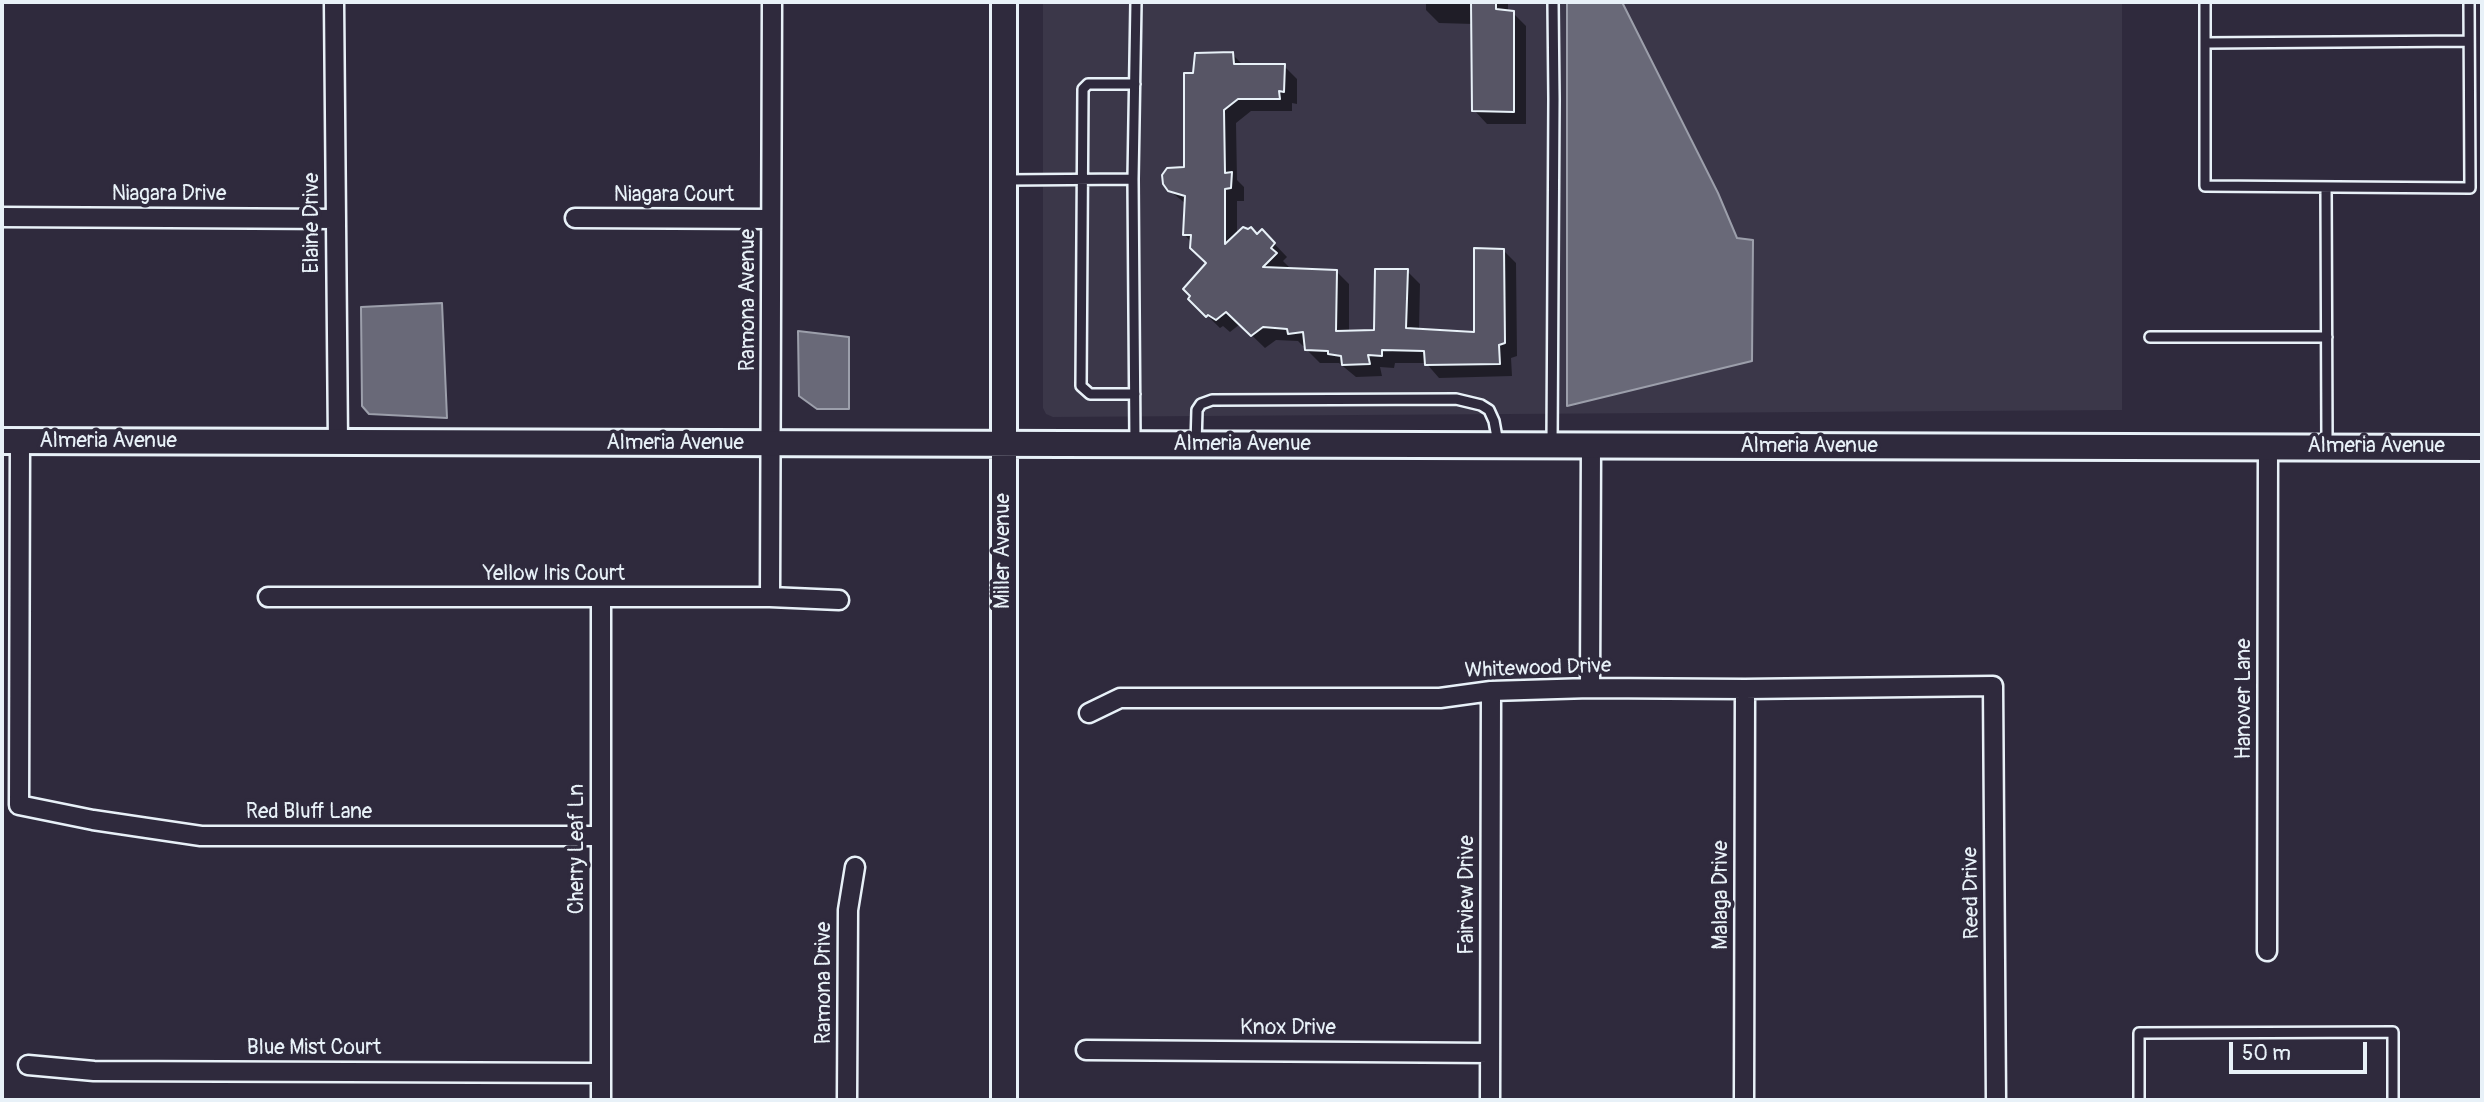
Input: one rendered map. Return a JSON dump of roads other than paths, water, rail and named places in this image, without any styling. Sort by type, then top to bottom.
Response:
[{"type":"street","name":"Elaine Drive","points":[[334,2],[338,443]]},
{"type":"street","name":"Ramona Avenue","points":[[770,597],[772,2]]},
{"type":"street","name":"Miller Avenue","points":[[1004,2],[1004,1100]]},
{"type":"street","name":"Niagara Drive","points":[[2,217],[336,219]]},
{"type":"street","name":"Niagara Court","points":[[575,218],[771,219]]},
{"type":"street","name":"Almeria Avenue","points":[[11,441],[2482,448]]},
{"type":"street","name":"Red Bluff Lane","points":[[11,441],[19,805],[93,820],[201,836],[601,836]]},
{"type":"street","points":[[1590,688],[1591,447]]},
{"type":"street","name":"Hanover Lane","points":[[2267,951],[2268,447]]},
{"type":"street","name":"Yellow Iris Court","points":[[268,597],[770,597],[839,600]]},
{"type":"street","name":"Cherry Leaf Ln","points":[[601,598],[601,1100]]},
{"type":"street","name":"Whitewood Drive","points":[[1089,713],[1120,698],[1440,698],[1491,691],[1590,688],[1993,686]]},
{"type":"street","name":"Reed Drive","points":[[1993,686],[1996,1100]]},
{"type":"street","name":"Malaga Drive","points":[[1744,1100],[1745,689]]},
{"type":"street","name":"Fairview Drive","points":[[1490,1100],[1491,691]]},
{"type":"street","name":"Ramona Drive","points":[[847,1100],[848,910],[855,867]]},
{"type":"street","name":"Knox Drive","points":[[1086,1050],[1490,1053]]},
{"type":"street","name":"Blue Mist Court","points":[[28,1065],[94,1071],[601,1073]]},
{"type":"lane","points":[[1135,444],[1133,179],[1136,2]]},
{"type":"lane","points":[[1552,447],[1555,99],[1553,2]]},
{"type":"lane","points":[[2205,2],[2205,186],[2470,188],[2469,2]]},
{"type":"lane","points":[[2205,43],[2469,41]]},
{"type":"lane","points":[[1135,83],[1088,84],[1083,89],[1081,386],[1090,394],[1135,394]]},
{"type":"lane","points":[[1003,180],[1133,179]]},
{"type":"lane","points":[[2326,187],[2327,447]]},
{"type":"lane","points":[[2150,337],[2327,337]]},
{"type":"lane","points":[[1196,446],[1197,410],[1201,404],[1212,400],[1442,399],[1456,399],[1481,405],[1489,410],[1494,421],[1498,445]]},
{"type":"lane","points":[[2139,1100],[2139,1033],[2393,1032],[2393,1100]]},
{"type":"water","points":[[1567,2],[1622,2],[1718,193],[1737,238],[1753,240],[1752,361],[1567,406]]},
{"type":"water","points":[[442,303],[447,418],[369,414],[362,406],[361,307]]},
{"type":"water","points":[[798,331],[849,337],[849,409],[817,409],[799,396]]}]
